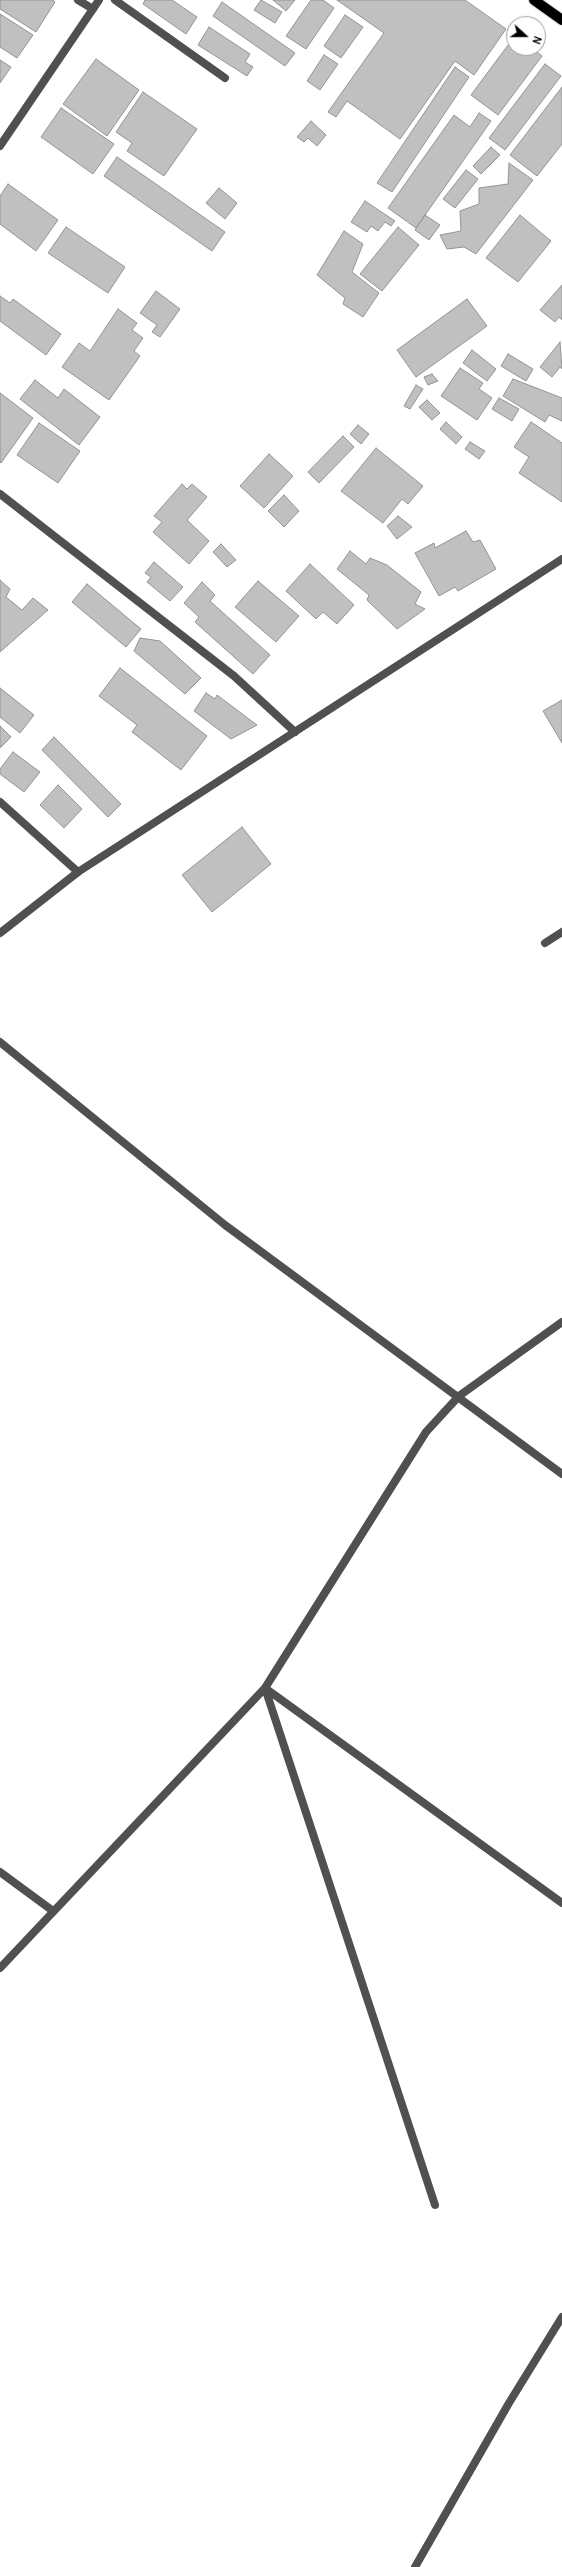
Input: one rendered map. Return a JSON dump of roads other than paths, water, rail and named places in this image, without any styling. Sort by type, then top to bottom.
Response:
[{"type":"main road","points":[[534,0],[562,20]]},
{"type":"street","points":[[78,0],[93,9]]},
{"type":"street","points":[[0,146],[99,0]]},
{"type":"street","points":[[115,0],[225,78]]},
{"type":"street","points":[[0,494],[234,676],[295,732]]},
{"type":"street","points":[[0,933],[78,872],[562,559]]},
{"type":"street","points":[[0,802],[78,872]]},
{"type":"street","points":[[545,943],[562,932]]},
{"type":"street","points":[[0,1042],[224,1225],[459,1396],[562,1474]]},
{"type":"street","points":[[0,1968],[266,1688],[426,1432],[459,1396],[562,1322]]},
{"type":"street","points":[[266,1688],[562,1903]]},
{"type":"street","points":[[266,1688],[435,2205]]},
{"type":"street","points":[[0,1872],[53,1911]]},
{"type":"street","points":[[415,2567],[509,2403],[562,2317]]}]
